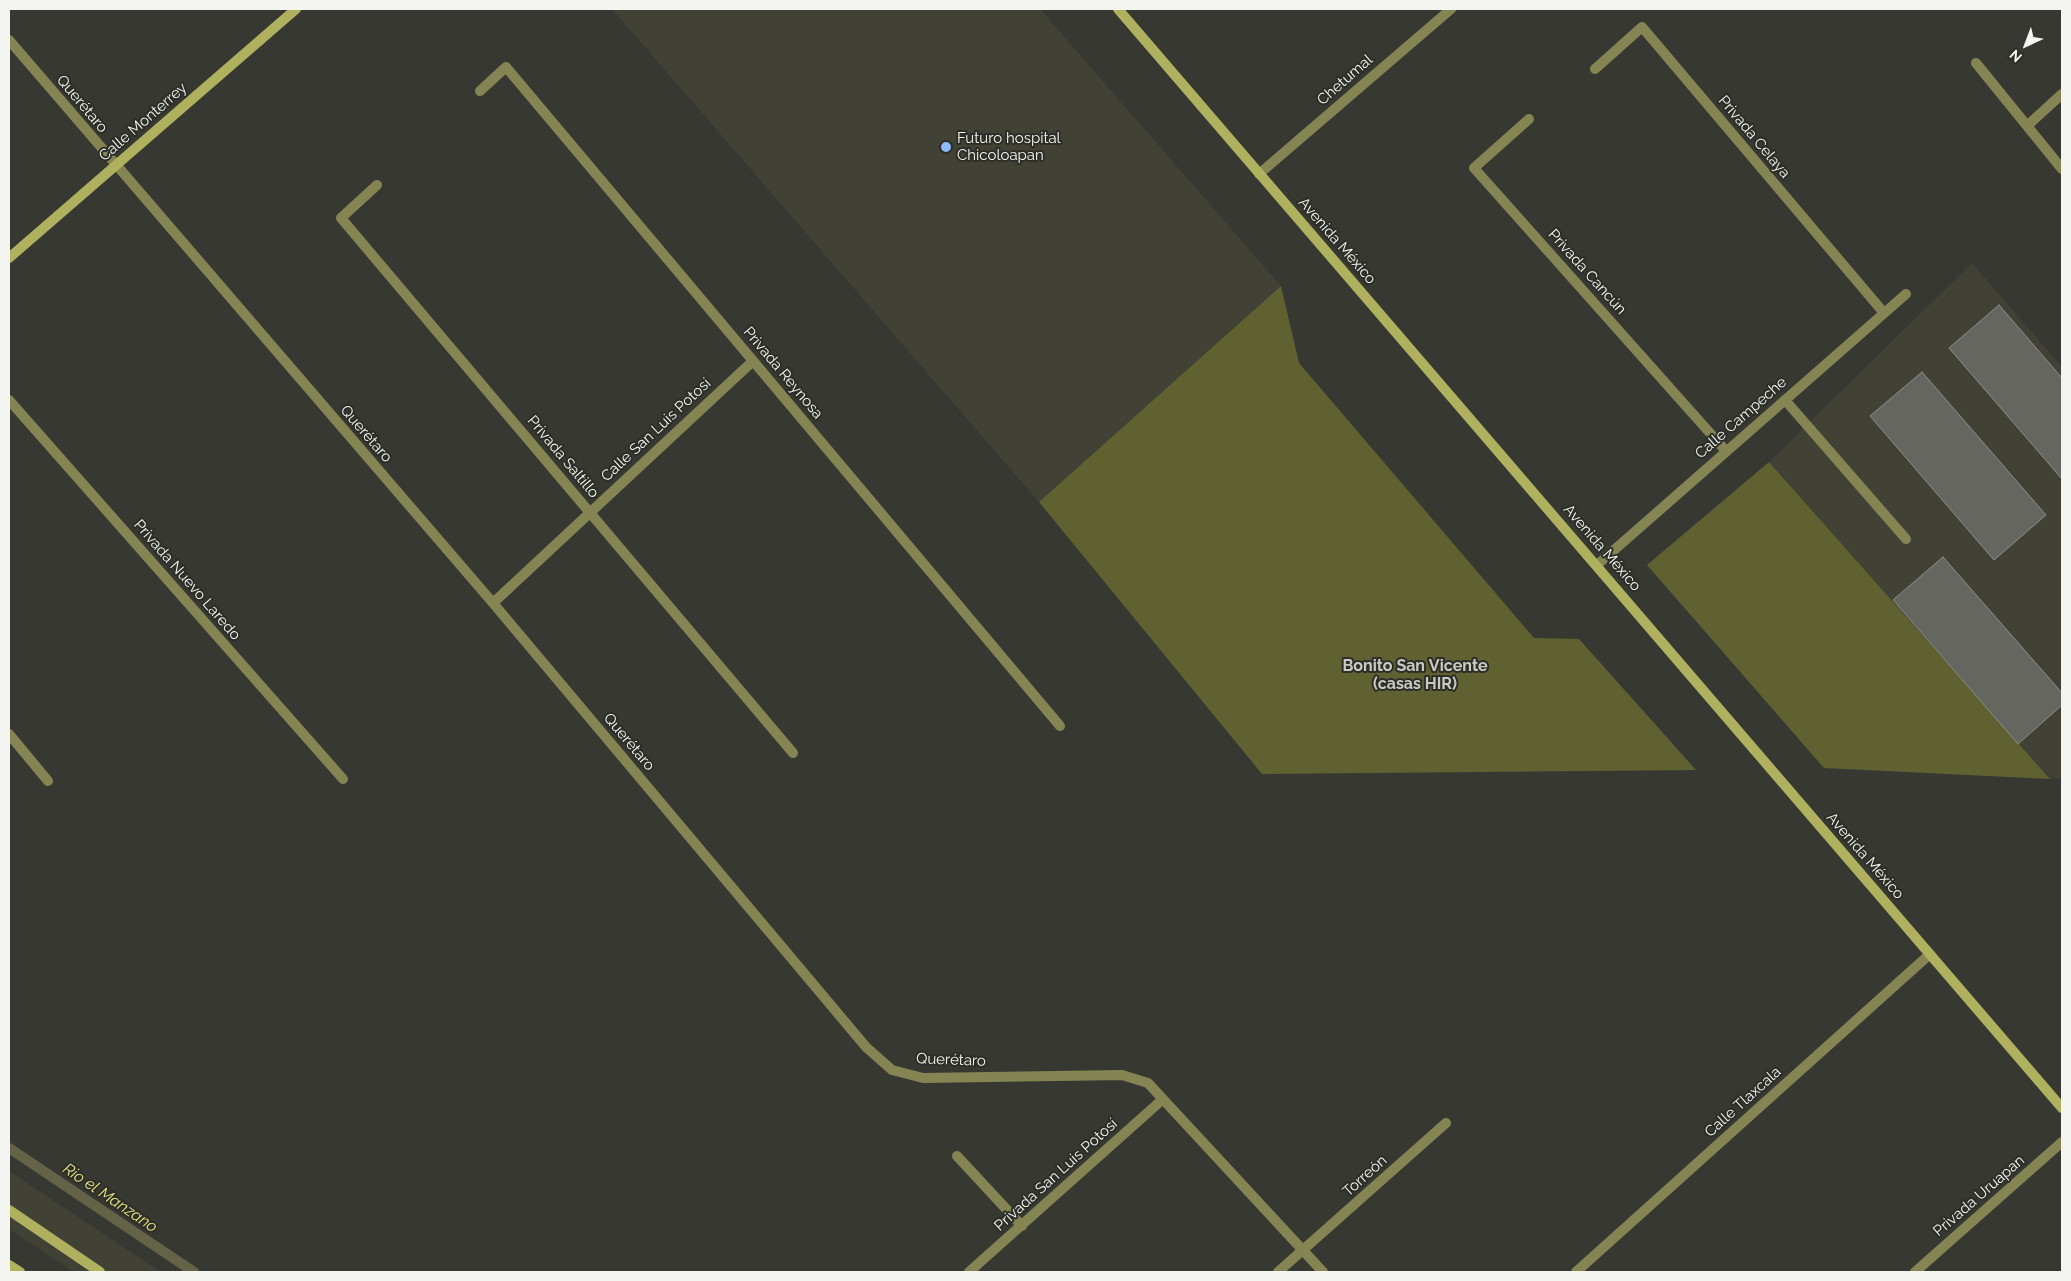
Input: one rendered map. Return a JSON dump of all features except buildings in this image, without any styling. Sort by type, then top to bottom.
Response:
[{"type":"street","name":"Calle Monterrey","points":[[9,258],[296,9]]},
{"type":"street","name":"Avenida México","points":[[1118,9],[2062,1108]]},
{"type":"street","name":"Chetumal","points":[[1259,174],[1451,9]]},
{"type":"street","name":"Privada Celaya","points":[[1595,69],[1642,27],[1884,313]]},
{"type":"street","name":"Querétaro","points":[[9,40],[115,166],[493,603],[866,1047],[892,1070],[923,1078],[1122,1075],[1148,1083],[1323,1272]]},
{"type":"street","points":[[1976,63],[2062,169]]},
{"type":"street","name":"Privada Reynosa","points":[[480,91],[506,67],[1060,726]]},
{"type":"street","points":[[2028,125],[2062,94]]},
{"type":"street","name":"Privada Cancún","points":[[1529,119],[1474,168],[1726,451]]},
{"type":"street","name":"Privada Saltillo","points":[[377,185],[341,218],[793,753]]},
{"type":"street","name":"Calle Campeche","points":[[1597,565],[1906,294]]},
{"type":"street","name":"Calle San Luis Potosí","points":[[493,603],[753,361]]},
{"type":"street","name":"Privada Nuevo Laredo","points":[[9,400],[343,780]]},
{"type":"street","points":[[1785,400],[1906,539]]},
{"type":"street","points":[[9,734],[48,780]]},
{"type":"street","name":"Calle Tlaxcala","points":[[1576,1272],[1930,954]]},
{"type":"street","name":"Privada San Luis Potosí","points":[[969,1272],[1163,1099]]},
{"type":"street","name":"Torreón","points":[[1278,1272],[1304,1251],[1446,1123]]},
{"type":"street","name":"Privada Uruapan","points":[[1915,1272],[2062,1142]]},
{"type":"street","points":[[956,1156],[1022,1226]]},
{"type":"street","points":[[9,1210],[100,1272]]},
{"type":"street","points":[[9,1265],[20,1272]]},
{"type":"shaded area","name":"Futuro hospital Chicoloapan","points":[[612,9],[1040,9],[1281,286],[1039,502]]},
{"type":"shaded area","points":[[1972,263],[2062,367],[2062,778],[2050,779],[1769,462]]},
{"type":"shaded area","points":[[1281,286],[1299,363],[1534,638],[1579,639],[1696,770],[1262,774],[1039,502]]},
{"type":"shaded area","points":[[1769,462],[2050,779],[1824,768],[1647,565]]},
{"type":"shaded area","points":[[9,1171],[161,1272],[74,1272],[9,1229]]},
{"type":"waterway","name":"Rio el Manzano","points":[[9,1148],[194,1272]]},
{"type":"place","name":"Futuro hospital Chicoloapan","points":[[946,147]]},
{"type":"district","name":"Bonito San Vicente (casas HIR)","points":[[1415,675]]}]
